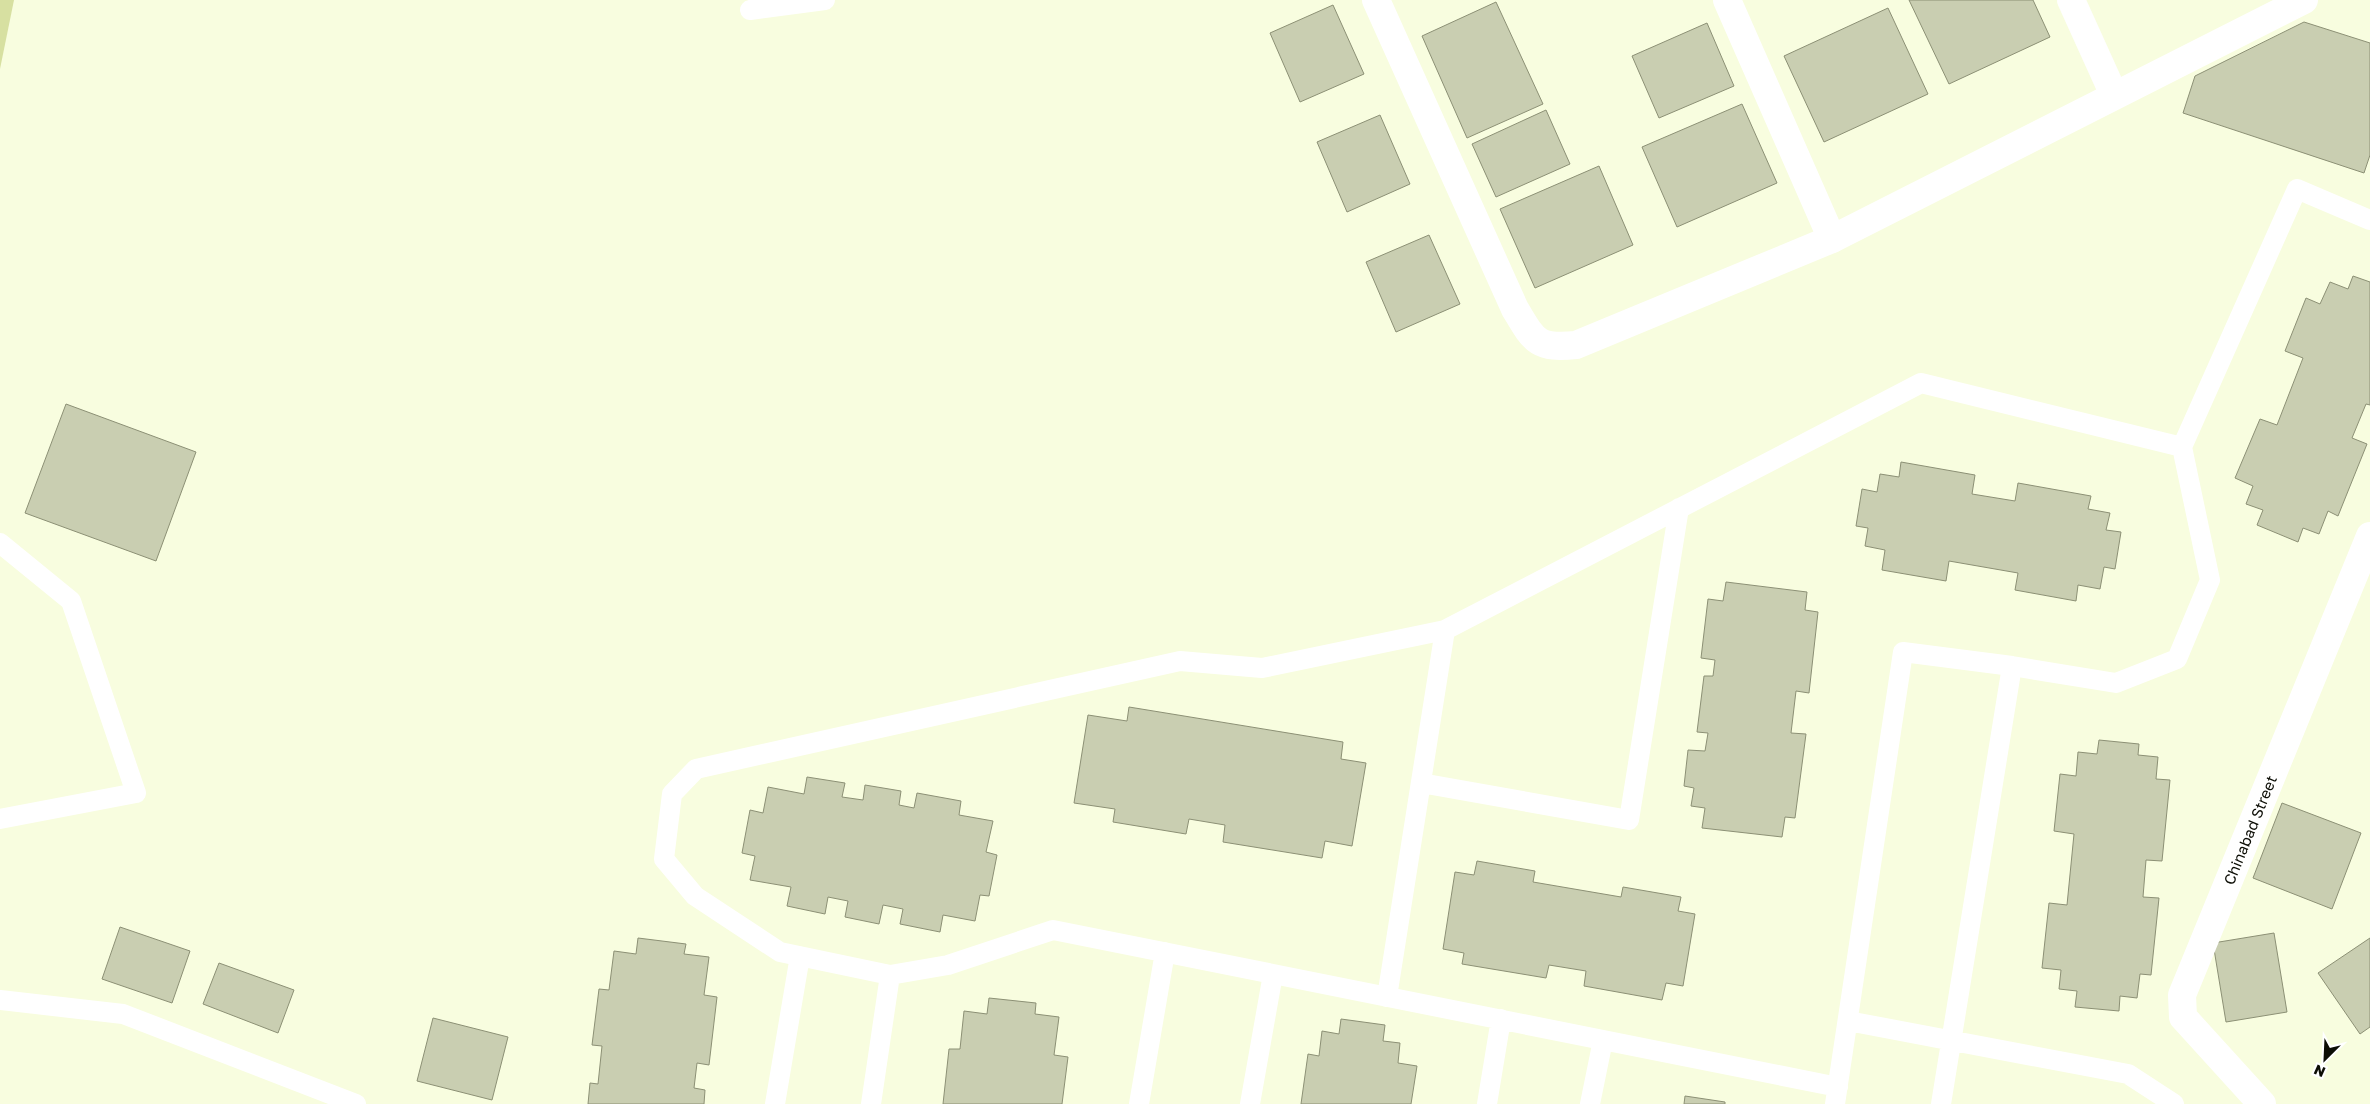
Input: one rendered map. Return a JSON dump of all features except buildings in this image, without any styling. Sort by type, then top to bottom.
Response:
[{"type":"street","points":[[1376,0],[1515,309],[1527,330],[1542,345],[1555,347],[1576,346],[1832,239],[2304,0]]},
{"type":"street","points":[[1727,0],[1832,239]]},
{"type":"street","points":[[2071,0],[2114,95]]},
{"type":"street","name":"Chinabad Street","points":[[2262,1104],[2183,1017],[2182,995],[2370,536]]},
{"type":"lane","points":[[750,10],[825,0]]},
{"type":"lane","points":[[2182,447],[1921,383],[1445,630],[1262,668],[1180,661],[696,769],[672,794],[664,859],[695,896],[780,952],[890,975],[948,965],[1053,930],[1603,1040],[1837,1096],[1903,652],[2012,666],[2116,683],[2177,659],[2210,580],[2182,447],[2297,189],[2370,220]]},
{"type":"lane","points":[[1421,783],[1629,820],[1679,508]]},
{"type":"lane","points":[[0,543],[71,601],[136,793],[0,819]]},
{"type":"lane","points":[[1386,997],[1445,630]]},
{"type":"lane","points":[[1941,1104],[2012,666]]},
{"type":"lane","points":[[1139,1104],[1165,952]]},
{"type":"lane","points":[[775,1104],[800,956]]},
{"type":"lane","points":[[1250,1104],[1273,974]]},
{"type":"lane","points":[[871,1104],[890,975]]},
{"type":"lane","points":[[0,1000],[123,1014],[356,1104]]},
{"type":"lane","points":[[1487,1104],[1501,1019]]},
{"type":"lane","points":[[1848,1021],[2128,1074],[2174,1104]]},
{"type":"lane","points":[[1590,1104],[1603,1040]]},
{"type":"green space","points":[[0,0],[14,0],[0,69]]}]
